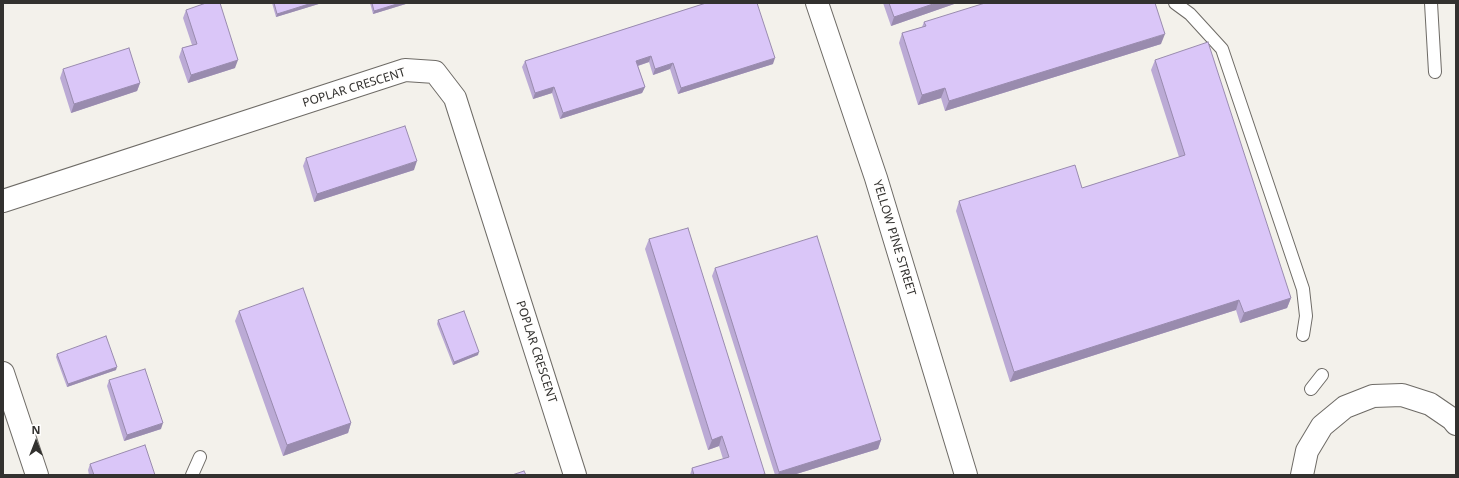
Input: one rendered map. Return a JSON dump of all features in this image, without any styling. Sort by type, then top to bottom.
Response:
[{"type":"street","name":"YELLOW PINE STREET","points":[[817,3],[876,178],[966,475]]},
{"type":"street","name":"POPLAR CRESCENT","points":[[3,201],[406,70],[435,72],[455,98],[575,475]]},
{"type":"street","points":[[3,373],[37,475]]},
{"type":"street","points":[[1302,475],[1307,451],[1322,426],[1345,407],[1373,396],[1402,395],[1430,404],[1452,419],[1456,424]]},
{"type":"street","points":[[1430,404],[1456,404]]},
{"type":"lane","points":[[1175,3],[1190,14],[1222,50],[1303,289],[1306,316],[1303,335]]},
{"type":"lane","points":[[1432,3],[1435,72]]},
{"type":"lane","points":[[1311,389],[1322,375]]},
{"type":"lane","points":[[192,475],[200,457]]},
{"type":"building","points":[[206,3],[220,3],[238,60],[191,75],[182,48],[197,44],[186,10]]},
{"type":"building","points":[[274,3],[312,3],[277,14]]},
{"type":"building","points":[[372,3],[400,3],[374,11]]},
{"type":"building","points":[[706,3],[757,3],[775,58],[681,88],[673,63],[655,69],[651,56],[636,61],[645,87],[563,113],[554,87],[535,93],[525,61]]},
{"type":"building","points":[[889,3],[936,3],[894,17]]},
{"type":"building","points":[[985,3],[1155,3],[1165,34],[949,101],[945,88],[922,95],[902,33],[926,26],[924,22]]},
{"type":"building","points":[[1208,42],[1291,298],[1244,313],[1239,300],[1014,372],[959,201],[1075,165],[1082,188],[1185,155],[1155,60]]},
{"type":"building","points":[[129,48],[140,83],[74,104],[63,69]]},
{"type":"building","points":[[405,126],[417,161],[317,194],[306,158]]},
{"type":"building","points":[[688,228],[765,474],[694,475],[692,468],[729,457],[722,436],[712,440],[649,239]]},
{"type":"building","points":[[817,236],[881,440],[779,472],[715,268]]},
{"type":"building","points":[[303,288],[351,423],[287,445],[239,311]]},
{"type":"building","points":[[464,311],[479,352],[454,362],[438,320]]},
{"type":"building","points":[[106,336],[117,367],[68,384],[57,354]]},
{"type":"building","points":[[145,369],[163,423],[127,435],[109,380]]},
{"type":"building","points":[[145,445],[155,475],[94,475],[90,464]]},
{"type":"building","points":[[524,471],[526,475],[512,475]]}]
